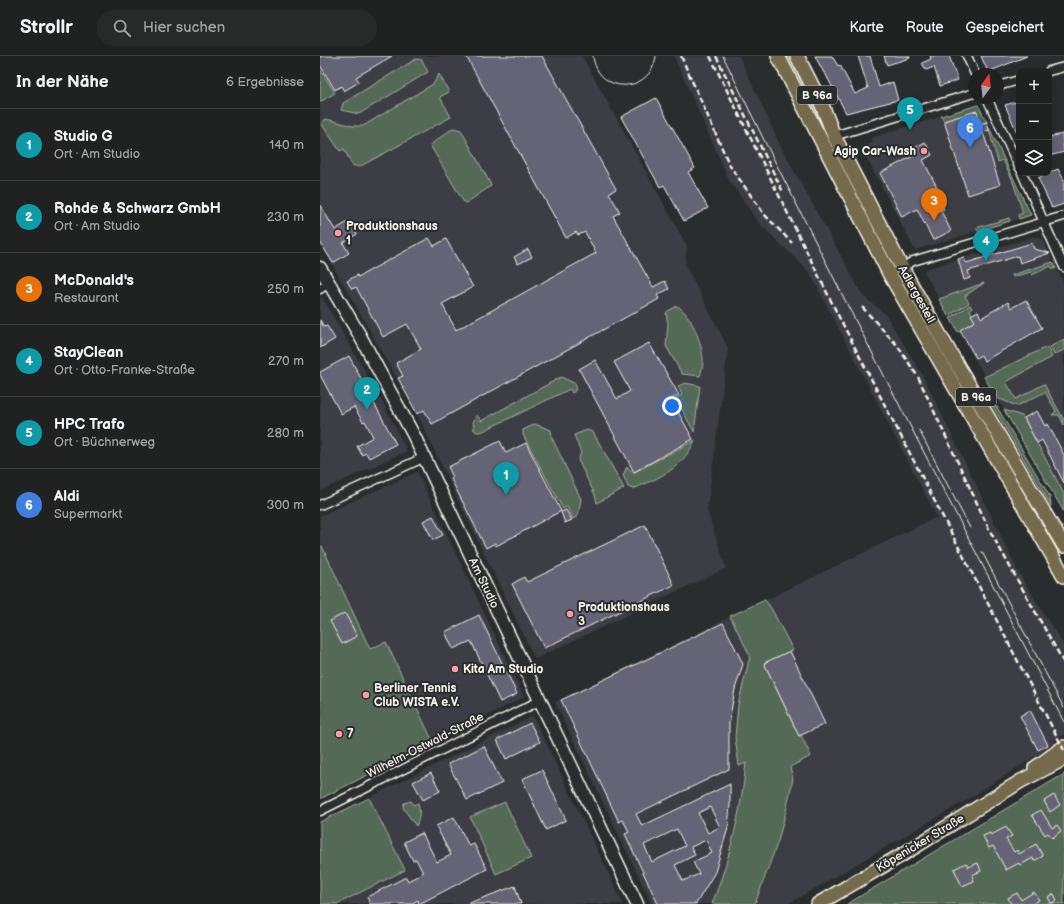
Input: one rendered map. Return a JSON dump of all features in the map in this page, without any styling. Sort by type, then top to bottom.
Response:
[{"type":"main road","name":"Adlergestell","points":[[778,56],[1030,515],[1059,555],[1064,576]]},
{"type":"main road","name":"Adlergestell","points":[[797,56],[822,105],[834,136],[896,272],[948,351],[1064,546]]},
{"type":"main road","name":"Adlergestell","points":[[1030,515],[1043,529],[1052,525]]},
{"type":"main road","name":"Köpenicker Straße","points":[[1020,781],[1043,761],[1064,747]]},
{"type":"main road","name":"Köpenicker Straße","points":[[818,904],[905,853],[1020,781],[1064,759]]},
{"type":"street","points":[[967,56],[972,68]]},
{"type":"street","points":[[1052,70],[1064,67]]},
{"type":"street","points":[[1004,84],[1016,81]]},
{"type":"street","points":[[834,136],[968,95]]},
{"type":"street","points":[[990,104],[1016,160]]},
{"type":"street","points":[[1023,176],[1045,221],[1064,267]]},
{"type":"street","points":[[896,272],[913,261],[1064,216]]},
{"type":"street","name":"Am Studio","points":[[320,268],[324,286],[401,410],[425,457],[637,904]]},
{"type":"street","points":[[320,506],[425,457]]},
{"type":"street","name":"Wilhelm-Ostwald-Straße","points":[[320,811],[540,700]]},
{"type":"shaded area","points":[[320,56],[582,56],[687,246],[685,264],[728,348],[707,510],[726,568],[535,659],[417,414],[320,243]]},
{"type":"shaded area","points":[[674,56],[739,56],[782,149],[863,296],[885,314],[922,374],[1019,573],[1064,646],[1064,735],[1055,740],[1053,745],[965,801],[788,904],[652,904],[555,702],[937,517],[810,273],[759,223],[729,180]]},
{"type":"shaded area","points":[[978,105],[1031,215],[915,250],[861,147],[873,143],[871,138]]},
{"type":"shaded area","points":[[1032,237],[1039,237],[1043,240],[1064,284],[1064,512],[924,272],[926,269]]},
{"type":"shaded area","points":[[322,297],[383,403],[407,451],[320,491],[320,299]]},
{"type":"shaded area","points":[[417,472],[524,697],[320,799],[320,516]]},
{"type":"shaded area","points":[[533,716],[623,904],[320,904],[320,822]]},
{"type":"green space","points":[[784,56],[788,56],[893,261],[890,262]]},
{"type":"green space","points":[[416,59],[422,60],[428,72],[359,114],[341,110],[343,103]]},
{"type":"green space","points":[[320,69],[335,93],[320,102]]},
{"type":"green space","points":[[439,74],[449,92],[440,97],[451,117],[359,167],[352,165],[344,149],[340,151],[321,123],[326,119],[353,126],[363,126],[433,84]]},
{"type":"green space","points":[[978,105],[987,122],[980,124],[976,111],[944,121],[941,116]]},
{"type":"green space","points":[[987,123],[1031,215],[1019,219],[1018,215],[1023,213],[1012,179],[1003,160],[998,162]]},
{"type":"green space","points":[[453,128],[461,130],[491,186],[466,203],[463,201],[430,145]]},
{"type":"green space","points":[[1009,218],[1010,221],[978,231],[976,228]]},
{"type":"green space","points":[[1053,262],[1056,268],[1053,269],[1051,266],[1032,275],[1031,272],[1013,277],[1012,275]]},
{"type":"green space","points":[[984,283],[965,296],[969,303],[948,316],[939,299]]},
{"type":"green space","points":[[970,305],[972,308],[970,310],[975,321],[958,332],[950,318]]},
{"type":"green space","points":[[677,306],[687,315],[695,330],[701,347],[703,361],[700,376],[682,374],[666,346],[668,324],[666,313]]},
{"type":"green space","points":[[1064,339],[1064,350],[1054,355],[1050,347]]},
{"type":"green space","points":[[1047,347],[1052,357],[1006,382],[1016,399],[1044,384],[1064,420],[1064,425],[1059,415],[1052,415],[1056,411],[1045,392],[1017,406],[997,398],[984,377]]},
{"type":"green space","points":[[561,377],[576,384],[575,391],[572,393],[570,389],[481,432],[474,430],[473,422],[477,415],[481,421]]},
{"type":"green space","points":[[685,383],[700,386],[694,432],[676,399],[682,395],[678,386]]},
{"type":"green space","points":[[992,405],[997,407],[1050,497],[1051,506]]},
{"type":"green space","points":[[1004,410],[1024,418],[1064,494],[1064,512]]},
{"type":"green space","points":[[535,424],[551,430],[552,438],[581,499],[578,516],[573,519],[567,507],[563,509],[523,435],[523,430]]},
{"type":"green space","points":[[587,430],[593,432],[624,488],[597,503],[595,495],[578,460],[581,453],[574,435]]},
{"type":"green space","points":[[695,440],[684,458],[670,471],[633,489],[628,487],[623,475],[627,467],[628,470],[630,469],[633,473]]},
{"type":"green space","name":"Berliner Tennis Club WISTA e.V.","points":[[322,546],[370,649],[386,642],[433,742],[320,799],[320,547]]},
{"type":"green space","points":[[765,600],[771,608],[793,650],[764,663],[799,736],[801,735],[811,756],[790,767],[793,779],[786,811],[778,841],[755,904],[712,904],[734,835],[746,763],[739,766],[735,737],[738,705],[750,656],[730,616]]},
{"type":"green space","points":[[1064,774],[1064,904],[847,904]]},
{"type":"green space","points":[[369,798],[405,870],[337,904],[320,904],[320,822]]},
{"type":"green space","points":[[411,801],[413,805],[418,803],[419,806],[419,817],[416,826],[403,808],[404,803]]},
{"type":"green space","points":[[505,802],[531,858],[496,874],[470,817]]},
{"type":"building","points":[[320,56],[392,56],[356,77],[359,82],[344,91],[341,86],[335,90],[320,65]]},
{"type":"building","points":[[466,56],[542,56],[616,189],[609,193],[620,212],[613,216],[653,287],[665,281],[669,289],[657,295],[659,299],[432,424],[424,410],[417,414],[398,378],[403,376],[396,363],[421,349],[407,324],[383,337],[356,287],[352,289],[347,281],[357,275],[358,277],[429,238],[434,246],[446,239],[473,287],[442,304],[456,330],[596,253],[585,232],[578,235],[576,232],[566,238]]},
{"type":"building","points":[[815,56],[832,56],[838,66],[840,65],[855,94],[868,88],[858,56],[870,56],[879,87],[893,82],[898,100],[846,113]]},
{"type":"building","points":[[884,56],[909,56],[910,58],[887,65]]},
{"type":"building","points":[[930,56],[949,56],[958,80],[940,86],[934,67],[926,70],[922,63],[931,59]]},
{"type":"building","points":[[981,56],[1027,56],[998,68],[986,68]]},
{"type":"building","points":[[656,98],[695,168],[688,172],[708,208],[684,221],[664,185],[660,187],[621,117]]},
{"type":"building","points":[[1016,102],[1016,130],[1005,105]]},
{"type":"building","points":[[977,111],[980,124],[987,122],[989,130],[983,132],[1000,185],[968,195],[944,121]]},
{"type":"building","points":[[1062,134],[1064,152],[1052,155],[1052,136]]},
{"type":"building","points":[[925,142],[932,155],[923,160],[939,191],[936,192],[944,209],[941,211],[951,231],[933,240],[917,209],[902,217],[880,173],[919,153],[916,147]]},
{"type":"building","points":[[1058,169],[1064,180],[1064,204],[1052,208],[1038,178],[1042,176],[1052,176],[1052,172]]},
{"type":"building","name":"Produktionshaus 1","points":[[320,205],[335,230],[349,221],[357,234],[343,243],[349,253],[333,263],[320,242]]},
{"type":"building","points":[[1032,243],[1034,249],[1050,253],[1020,263],[1018,256],[968,271],[970,278],[964,280],[958,259],[964,258],[966,263]]},
{"type":"building","points":[[528,249],[532,257],[518,264],[514,257]]},
{"type":"building","points":[[1026,300],[1042,328],[984,361],[981,355],[976,358],[960,330],[975,321],[971,315],[978,311],[981,318],[1008,302],[1011,308]]},
{"type":"building","points":[[320,320],[324,327],[327,326],[335,339],[320,348]]},
{"type":"building","points":[[649,343],[679,395],[671,399],[693,439],[634,472],[579,369],[595,360],[617,399],[630,391],[614,362]]},
{"type":"building","points":[[349,356],[396,444],[369,458],[366,453],[362,455],[357,446],[373,437],[365,421],[363,422],[354,407],[341,414],[320,375],[320,372]]},
{"type":"building","points":[[1037,411],[1045,426],[1048,424],[1064,455],[1064,483],[1042,440],[1037,443],[1024,418]]},
{"type":"building","points":[[500,441],[506,453],[526,443],[561,511],[496,546],[495,543],[486,548],[451,479],[453,477],[448,467]]},
{"type":"building","points":[[566,510],[572,520],[565,523],[561,512]]},
{"type":"building","points":[[433,516],[443,535],[433,540],[423,521]]},
{"type":"building","name":"Produktionshaus 3","points":[[645,525],[674,585],[544,648],[512,584],[524,577],[527,582]]},
{"type":"building","points":[[345,613],[357,636],[342,644],[330,621]]},
{"type":"building","points":[[479,615],[517,694],[500,702],[471,641],[453,649],[445,632]]},
{"type":"building","points":[[723,623],[743,664],[735,689],[729,722],[729,769],[636,814],[642,826],[730,784],[728,828],[715,872],[696,904],[658,904],[625,834],[629,832],[623,820],[619,822],[561,700]],"holes":[[[710,807],[720,827],[708,833],[698,813]],[[677,829],[685,846],[652,862],[644,845]],[[706,840],[712,853],[693,862],[699,874],[683,881],[675,865],[695,855],[691,847]]]},
{"type":"building","points":[[790,651],[825,724],[799,736],[764,663]]},
{"type":"building","points":[[1030,710],[1048,745],[1038,750],[1020,716]]},
{"type":"building","points":[[530,723],[540,742],[506,759],[497,740]]},
{"type":"building","points":[[484,746],[502,783],[467,800],[448,764]]},
{"type":"building","points":[[542,770],[566,820],[546,830],[522,779]]},
{"type":"building","points":[[431,773],[440,791],[423,800],[413,782]]},
{"type":"building","points":[[1054,795],[1060,805],[1050,812],[1044,801]]},
{"type":"building","points":[[1041,810],[1052,828],[1057,825],[1061,831],[1052,838],[1048,833],[1045,835],[1032,815]]},
{"type":"building","points":[[454,817],[469,846],[474,844],[487,869],[419,904],[418,900],[411,904],[370,904],[367,897],[406,877],[408,881],[423,873],[416,859],[413,861],[404,842],[422,833],[437,862],[451,855],[436,826]]},
{"type":"building","points":[[1006,827],[1012,836],[1006,839],[1014,852],[1017,850],[1019,854],[1036,844],[1043,856],[1034,861],[1033,858],[1020,865],[1019,863],[1006,870],[993,846],[989,848],[983,836],[990,833],[991,835]]},
{"type":"building","points":[[966,863],[968,867],[978,863],[981,871],[972,875],[974,881],[962,886],[954,869]]},
{"type":"building","points":[[515,886],[521,904],[469,904],[469,903]]},
{"type":"building","points":[[1034,892],[1039,900],[1033,904],[1011,904],[1008,898],[1017,893],[1021,900]]},
{"type":"building","points":[[1054,894],[1057,901],[1051,903],[1048,897]]},
{"type":"tram line","points":[[593,56],[597,69],[604,78],[613,83],[624,85],[635,83],[645,78],[652,69],[656,56]]},
{"type":"tram line","points":[[723,56],[850,310],[1064,722]]},
{"type":"tram line","points":[[919,430],[970,528]]},
{"type":"tram line","points":[[982,552],[1064,708]]},
{"type":"railway","points":[[681,56],[730,166],[764,214],[792,243]]},
{"type":"railway","points":[[710,56],[838,315],[1064,750]]},
{"type":"railway","points":[[716,56],[783,192]]},
{"type":"railway","points":[[862,307],[897,345],[918,377],[990,531],[1064,663]]},
{"type":"place","name":"HPC Trafo","points":[[910,130]]},
{"type":"place","name":"Aldi","points":[[970,148]]},
{"type":"place","name":"Agip Car-Wash","points":[[924,151]]},
{"type":"place","name":"McDonald's","points":[[934,221]]},
{"type":"place","name":"Produktionshaus 1","points":[[338,233]]},
{"type":"place","name":"StayClean","points":[[986,261]]},
{"type":"place","name":"Rohde & Schwarz GmbH","points":[[367,410]]},
{"type":"place","name":"Studio G","points":[[506,495]]},
{"type":"place","name":"Produktionshaus 3","points":[[570,614]]},
{"type":"place","name":"Kita Am Studio","points":[[455,669]]},
{"type":"place","name":"Berliner Tennis Club WISTA e.V.","points":[[366,695]]},
{"type":"place","name":"7","points":[[339,734]]}]
